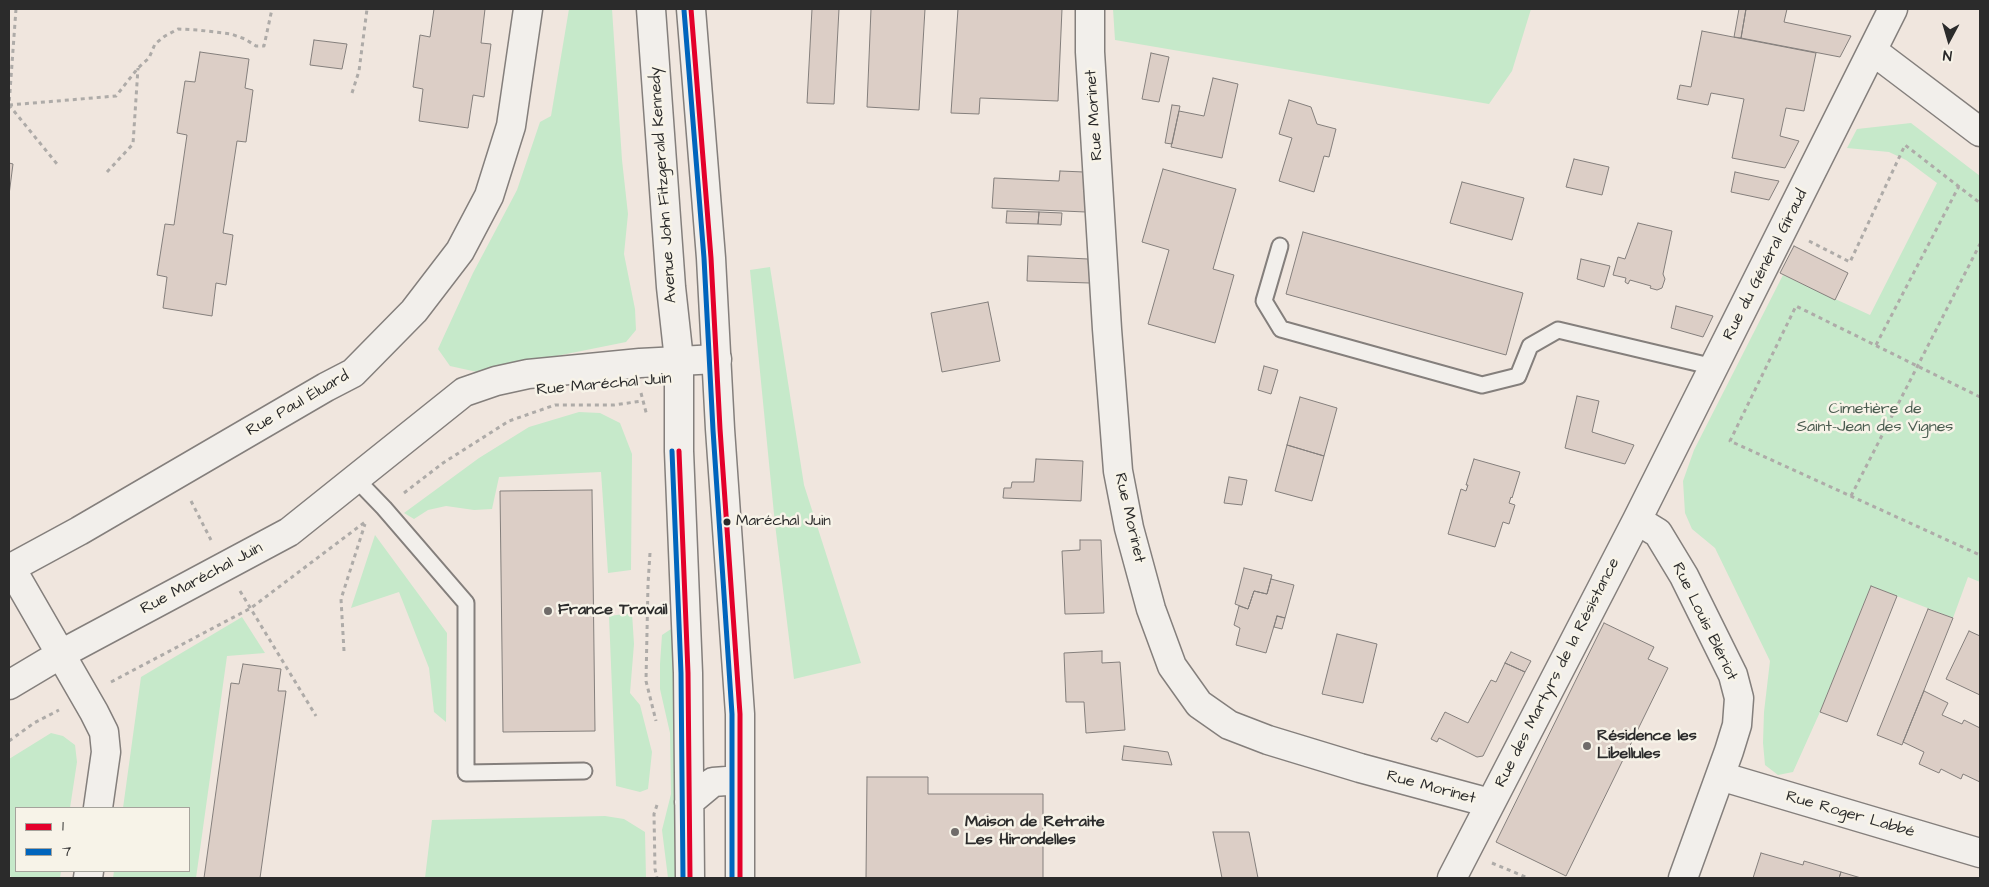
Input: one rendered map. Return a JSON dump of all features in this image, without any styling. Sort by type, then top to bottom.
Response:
[{"type":"street","name":"Rue Paul Éluard","points":[[10,568],[79,531],[353,373],[414,311],[454,258],[489,196],[511,126],[528,9]]},
{"type":"street","name":"Avenue John Fitzgerald Kennedy","points":[[651,9],[679,370],[679,451],[688,673],[690,878]]},
{"type":"street","points":[[691,9],[711,258],[720,429],[740,714],[740,878]]},
{"type":"street","name":"Rue Morinet","points":[[1090,9],[1090,52],[1107,329],[1118,471],[1129,528],[1151,609],[1172,666],[1199,704],[1229,725],[1268,740],[1360,768],[1490,803]]},
{"type":"street","name":"Rue du Général Giraud","points":[[1637,520],[1893,9]]},
{"type":"street","points":[[1873,51],[1980,132]]},
{"type":"street","points":[[679,370],[718,368]]},
{"type":"street","name":"Rue Maréchal Juin","points":[[385,456],[465,412],[514,394],[555,386],[640,390],[679,370]]},
{"type":"street","name":"Rue Maréchal Juin","points":[[9,685],[61,654],[289,532],[464,392],[496,381],[528,374],[679,370]]},
{"type":"street","name":"Rue des Martyrs de la Résistance","points":[[1452,878],[1637,520]]},
{"type":"street","name":"Rue Louis Blériot","points":[[1637,520],[1658,533],[1684,576],[1733,675],[1739,698],[1738,724],[1683,878]]},
{"type":"street","points":[[10,568],[104,732],[106,752],[98,807]]},
{"type":"street","name":"Rue Roger Labbé","points":[[1720,776],[1980,853]]},
{"type":"street","points":[[689,802],[713,782],[740,780]]},
{"type":"lane","points":[[1280,246],[1264,301],[1281,329],[1482,385],[1518,376],[1530,346],[1558,330],[1714,367]]},
{"type":"lane","points":[[356,480],[384,508],[466,603],[466,773],[584,771]]},
{"type":"path","points":[[16,9],[16,37],[9,105],[58,164]]},
{"type":"path","points":[[9,105],[116,96],[138,68],[149,58],[155,44],[164,36],[178,29],[231,34],[246,39],[256,46],[264,46],[272,9]]},
{"type":"path","points":[[352,93],[359,71],[367,9]]},
{"type":"path","points":[[107,172],[133,144],[138,68]]},
{"type":"path","points":[[1784,228],[1850,262],[1905,145],[1980,203]]},
{"type":"path","points":[[1876,345],[1959,186]]},
{"type":"path","points":[[1850,496],[1980,244]]},
{"type":"path","points":[[1980,397],[1796,306],[1730,441],[1980,555]]},
{"type":"path","points":[[9,741],[34,723],[251,608],[443,463],[509,421],[555,405],[614,405],[640,390],[649,423]]},
{"type":"path","points":[[177,474],[225,566],[316,716]]},
{"type":"path","points":[[344,651],[341,600],[366,521]]},
{"type":"path","points":[[651,546],[648,584],[646,682],[657,725]]},
{"type":"path","points":[[658,878],[654,869],[654,814],[659,798]]},
{"type":"path","points":[[1466,852],[1528,878]]},
{"type":"green space","points":[[569,9],[612,9],[622,160],[628,214],[624,254],[635,309],[636,330],[626,342],[477,372],[450,366],[438,349],[473,273],[517,190],[540,122],[551,116]]},
{"type":"green space","points":[[1113,9],[1531,9],[1512,71],[1489,104],[1115,40]]},
{"type":"green space","name":"Cimetière de Saint-Jean des Vignes","points":[[1911,123],[1980,176],[1980,582],[1968,577],[1953,618],[1871,586],[1820,712],[1793,772],[1778,775],[1765,765],[1763,743],[1764,712],[1770,661],[1715,548],[1692,529],[1685,513],[1683,481],[1694,450],[1783,275],[1870,315],[1937,183],[1906,160],[1889,152],[1847,148],[1857,129]]},
{"type":"green space","points":[[770,267],[804,485],[861,663],[794,679],[775,524],[750,270]]},
{"type":"green space","points":[[579,412],[600,413],[620,423],[632,454],[631,570],[608,573],[601,472],[499,477],[492,509],[474,510],[446,506],[428,510],[414,519],[404,513],[479,458],[529,427]]},
{"type":"green space","points":[[375,535],[447,633],[446,722],[434,712],[429,668],[399,592],[351,608]]},
{"type":"green space","points":[[632,613],[634,644],[630,693],[640,705],[652,752],[648,789],[640,792],[616,786],[609,616]]},
{"type":"green space","points":[[242,617],[265,653],[227,656],[196,878],[113,878],[114,872],[190,872],[190,807],[123,807],[141,677]]},
{"type":"green space","points":[[674,627],[679,878],[668,878],[662,830],[671,794],[670,733],[660,689],[660,664],[662,635]]},
{"type":"green space","points":[[51,733],[63,736],[75,745],[77,762],[70,807],[15,807],[15,872],[61,872],[60,878],[12,878],[9,874],[9,759]]},
{"type":"green space","points":[[605,816],[624,819],[645,832],[646,878],[425,878],[432,820]]},
{"type":"building","points":[[434,9],[485,9],[481,43],[491,44],[484,97],[473,95],[468,128],[419,121],[423,89],[413,87],[420,35],[430,37]]},
{"type":"building","points":[[812,9],[839,9],[834,104],[807,103]]},
{"type":"building","points":[[871,9],[925,9],[919,110],[867,107]]},
{"type":"building","points":[[958,9],[1062,9],[1058,101],[980,98],[979,114],[951,113]]},
{"type":"building","points":[[1739,9],[1746,9],[1741,38],[1734,37]]},
{"type":"building","points":[[1746,9],[1787,9],[1784,22],[1851,36],[1840,57],[1741,38]]},
{"type":"building","points":[[1702,31],[1816,53],[1804,111],[1786,108],[1780,136],[1799,141],[1785,168],[1732,158],[1744,99],[1711,93],[1708,105],[1677,99],[1680,85],[1691,87]]},
{"type":"building","points":[[314,40],[347,44],[342,69],[310,65]]},
{"type":"building","points":[[200,52],[249,59],[245,88],[253,90],[246,142],[237,141],[223,233],[233,235],[226,285],[216,283],[212,316],[163,308],[167,277],[157,275],[165,224],[174,225],[187,135],[177,133],[185,81],[195,82]]},
{"type":"building","points":[[1151,53],[1169,57],[1159,102],[1142,99]]},
{"type":"building","points":[[1213,78],[1238,84],[1222,158],[1171,147],[1179,111],[1204,116]]},
{"type":"building","points":[[1289,100],[1311,107],[1317,124],[1336,129],[1329,157],[1324,156],[1314,192],[1279,181],[1292,138],[1279,134]]},
{"type":"building","points":[[1172,105],[1180,106],[1172,144],[1165,143]]},
{"type":"building","points":[[1574,159],[1609,167],[1602,195],[1566,187]]},
{"type":"building","points":[[9,163],[13,164],[9,195]]},
{"type":"building","points":[[1163,169],[1236,189],[1213,269],[1234,275],[1215,343],[1148,324],[1169,250],[1142,242]]},
{"type":"building","points":[[1060,171],[1084,172],[1086,212],[992,208],[994,178],[1059,181]]},
{"type":"building","points":[[1735,172],[1779,181],[1769,200],[1731,192]]},
{"type":"building","points":[[1462,182],[1524,198],[1512,240],[1450,223]]},
{"type":"building","points":[[1007,211],[1039,212],[1038,224],[1006,223]]},
{"type":"building","points":[[1039,212],[1062,213],[1061,225],[1038,224]]},
{"type":"building","points":[[1638,223],[1672,231],[1663,274],[1665,279],[1662,288],[1657,290],[1650,288],[1651,286],[1630,280],[1628,284],[1625,282],[1626,278],[1613,275],[1618,257],[1625,259]]},
{"type":"building","points":[[1303,232],[1523,293],[1506,355],[1286,294]]},
{"type":"building","points":[[1794,246],[1848,273],[1835,300],[1780,273]]},
{"type":"building","points":[[1028,256],[1088,259],[1090,283],[1027,281]]},
{"type":"building","points":[[1581,259],[1610,266],[1604,287],[1577,279]]},
{"type":"building","points":[[988,302],[1000,361],[942,372],[931,313]]},
{"type":"building","points":[[1676,306],[1713,316],[1703,337],[1671,328]]},
{"type":"building","points":[[1264,366],[1278,370],[1271,394],[1258,390]]},
{"type":"building","points":[[1577,396],[1599,401],[1592,432],[1634,445],[1625,464],[1565,448]]},
{"type":"building","points":[[1300,397],[1337,408],[1324,456],[1287,445]]},
{"type":"building","points":[[1287,445],[1324,456],[1312,501],[1275,491]]},
{"type":"building","points":[[1036,459],[1083,461],[1081,501],[1003,498],[1004,488],[1011,488],[1012,482],[1034,482]]},
{"type":"building","points":[[1474,459],[1520,472],[1509,503],[1515,505],[1509,524],[1503,522],[1495,547],[1448,534],[1461,489],[1466,491]]},
{"type":"building","points":[[1229,477],[1247,480],[1242,505],[1224,503]]},
{"type":"building","name":"France Travail","points":[[592,490],[595,731],[503,732],[500,491]]},
{"type":"building","points":[[1080,540],[1101,540],[1104,613],[1065,614],[1062,551],[1080,550]]},
{"type":"building","points":[[1244,568],[1272,575],[1267,594],[1254,591],[1248,609],[1235,604]]},
{"type":"building","points":[[1271,579],[1294,585],[1285,618],[1277,616],[1266,653],[1236,645],[1240,628],[1234,625],[1239,606],[1248,609],[1254,591],[1267,594]]},
{"type":"building","points":[[1871,586],[1897,596],[1847,722],[1820,712]]},
{"type":"building","points":[[1928,609],[1953,618],[1902,745],[1877,735]]},
{"type":"building","points":[[1277,616],[1285,618],[1282,629],[1274,627]]},
{"type":"building","name":"Résidence les Libellules","points":[[1604,623],[1654,647],[1648,659],[1668,668],[1566,876],[1496,842]]},
{"type":"building","points":[[1969,631],[1980,636],[1980,695],[1946,679]]},
{"type":"building","points":[[1337,634],[1377,644],[1363,703],[1322,694]]},
{"type":"building","points":[[1102,651],[1102,663],[1120,662],[1125,730],[1086,733],[1084,702],[1066,702],[1064,653]]},
{"type":"building","points":[[1511,652],[1531,661],[1525,672],[1505,663]]},
{"type":"building","points":[[1505,663],[1525,672],[1483,756],[1477,757],[1439,738],[1437,742],[1431,739],[1445,712],[1468,723],[1491,680],[1496,682]]},
{"type":"building","points":[[243,664],[281,669],[278,691],[286,691],[260,878],[204,878],[231,683],[239,684]]},
{"type":"building","points":[[1924,691],[1948,703],[1942,715],[1962,724],[1964,720],[1980,728],[1980,782],[1963,774],[1961,779],[1941,769],[1939,773],[1919,764],[1924,752],[1903,742]]},
{"type":"building","points":[[1124,746],[1168,752],[1172,765],[1122,760]]},
{"type":"building","name":"Maison de Retraite Les Hirondelles","points":[[867,777],[928,777],[928,794],[1043,794],[1043,878],[866,878]]},
{"type":"building","points":[[1213,832],[1249,832],[1258,878],[1222,878]]},
{"type":"building","points":[[1761,853],[1803,865],[1804,861],[1841,872],[1839,878],[1753,878]]},
{"type":"building","points":[[1841,872],[1861,878],[1839,878]]},
{"type":"transit line","name":"1","points":[[691,9],[711,258],[720,429],[740,714],[740,878]]},
{"type":"transit line","name":"7","points":[[684,10],[704,258],[713,430],[732,714],[732,878]]},
{"type":"transit line","name":"7","points":[[672,451],[681,673],[683,878]]},
{"type":"transit line","name":"1","points":[[679,451],[688,673],[690,878]]},
{"type":"place","name":"Maréchal Juin","points":[[727,522]]},
{"type":"place","name":"France Travail","points":[[548,611]]},
{"type":"place","name":"Résidence les Libellules","points":[[1587,746]]},
{"type":"place","name":"Maison de Retraite Les Hirondelles","points":[[955,832]]}]
